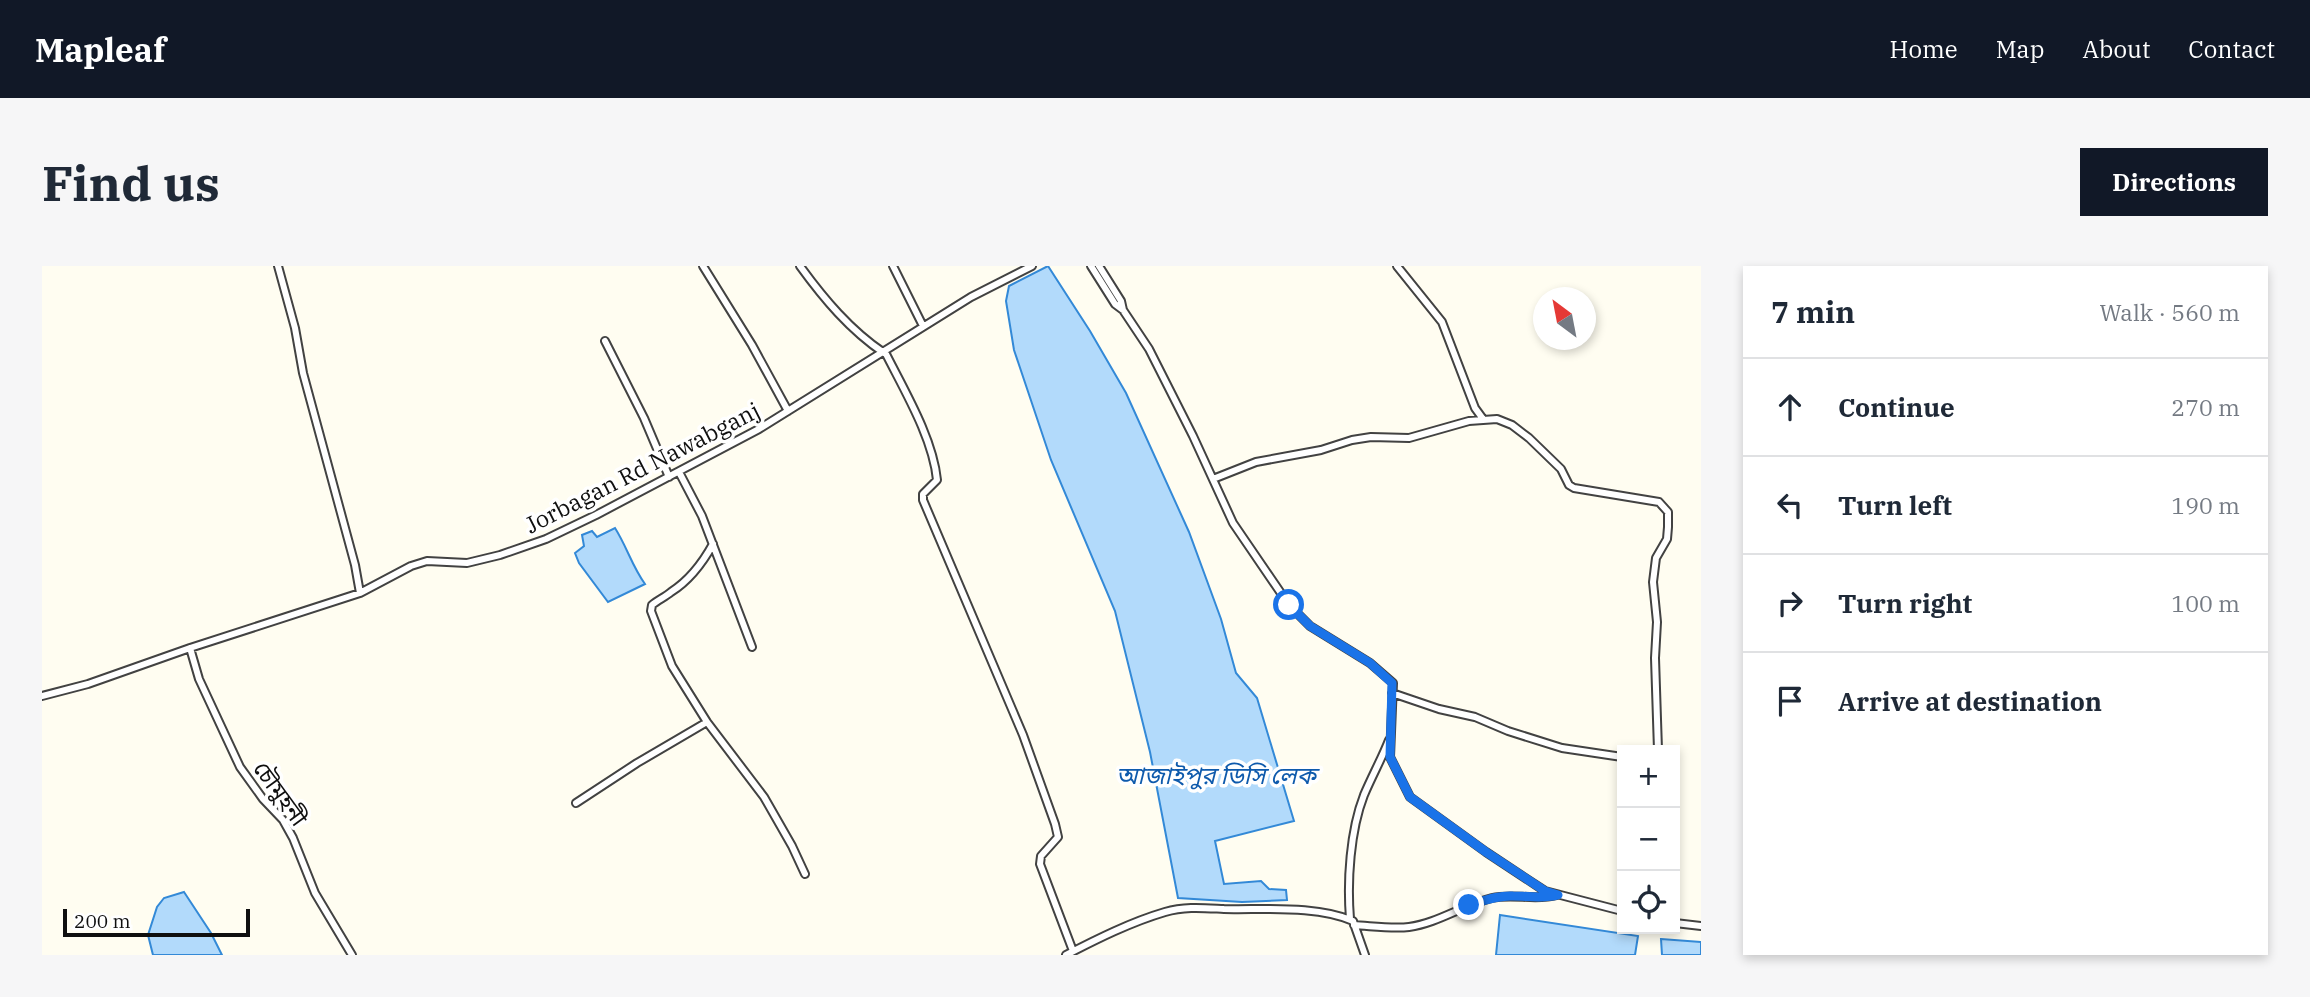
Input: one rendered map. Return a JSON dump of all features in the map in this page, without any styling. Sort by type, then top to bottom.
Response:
[{"type":"street","points":[[278,266],[360,593]]},
{"type":"street","points":[[704,266],[788,411]]},
{"type":"street","points":[[800,266],[830,305],[862,338],[884,353],[928,444],[937,480],[923,494],[923,500],[1023,735],[1055,824],[1058,837],[1041,856],[1040,863],[1073,951]]},
{"type":"street","points":[[893,266],[923,326]]},
{"type":"street","name":"Jorbagan Rd Nawabganj","points":[[42,696],[88,684],[360,593],[411,566],[427,561],[467,563],[547,539],[679,472],[788,411],[971,297],[1032,266]]},
{"type":"street","points":[[1091,266],[1149,349],[1233,523],[1289,605],[1310,626],[1370,663],[1392,683],[1390,757],[1410,797],[1545,891],[1617,910]]},
{"type":"street","points":[[1099,266],[1121,301],[1123,310]]},
{"type":"street","points":[[1397,266],[1442,322],[1475,408],[1483,419]]},
{"type":"street","points":[[606,341],[644,418],[669,477]]},
{"type":"street","points":[[1213,479],[1256,462],[1321,450],[1352,440],[1371,437],[1409,438],[1469,421],[1497,419],[1512,425],[1561,469],[1569,485],[1574,488],[1659,502],[1668,512],[1667,539],[1656,558],[1653,582],[1657,622],[1655,657],[1658,745]]},
{"type":"street","points":[[679,472],[702,516],[752,647]]},
{"type":"street","points":[[713,544],[692,576],[655,602],[652,611],[672,666],[707,722],[764,797],[793,846],[805,874]]},
{"type":"street","name":"চৌমুহনী","points":[[190,648],[199,679],[240,768],[283,820],[315,893],[352,955]]},
{"type":"street","points":[[1392,693],[1439,709],[1475,716],[1500,729],[1562,748],[1617,756]]},
{"type":"street","points":[[576,803],[707,722]]},
{"type":"street","points":[[1365,955],[1352,922],[1348,888],[1363,797],[1391,735]]},
{"type":"street","points":[[1066,955],[1164,912],[1188,907],[1297,911],[1329,914],[1352,922],[1408,927],[1432,921],[1492,898],[1511,895],[1537,898],[1558,895]]},
{"type":"street","points":[[1680,924],[1701,926]]},
{"type":"water","name":"আজাইপুর ডিসি লেক","points":[[1048,266],[1126,393],[1189,532],[1221,619],[1236,673],[1257,698],[1294,821],[1215,841],[1224,884],[1261,881],[1269,889],[1286,890],[1287,900],[1242,902],[1178,898],[1150,752],[1115,611],[1051,460],[1014,350],[1006,301],[1009,286]]},
{"type":"water","points":[[615,528],[645,584],[608,602],[579,563],[575,553],[584,546],[582,535],[592,531],[597,537]]},
{"type":"water","points":[[184,892],[222,955],[153,955],[148,935],[157,907],[164,898]]},
{"type":"water","points":[[1500,915],[1638,936],[1635,955],[1496,955]]},
{"type":"water","points":[[1661,939],[1701,942],[1701,955],[1662,955]]},
{"type":"route","points":[[1289,605],[1310,626],[1370,663],[1392,683],[1390,757],[1410,797],[1486,852],[1545,891],[1558,895],[1537,898],[1511,895],[1469,905]]}]
